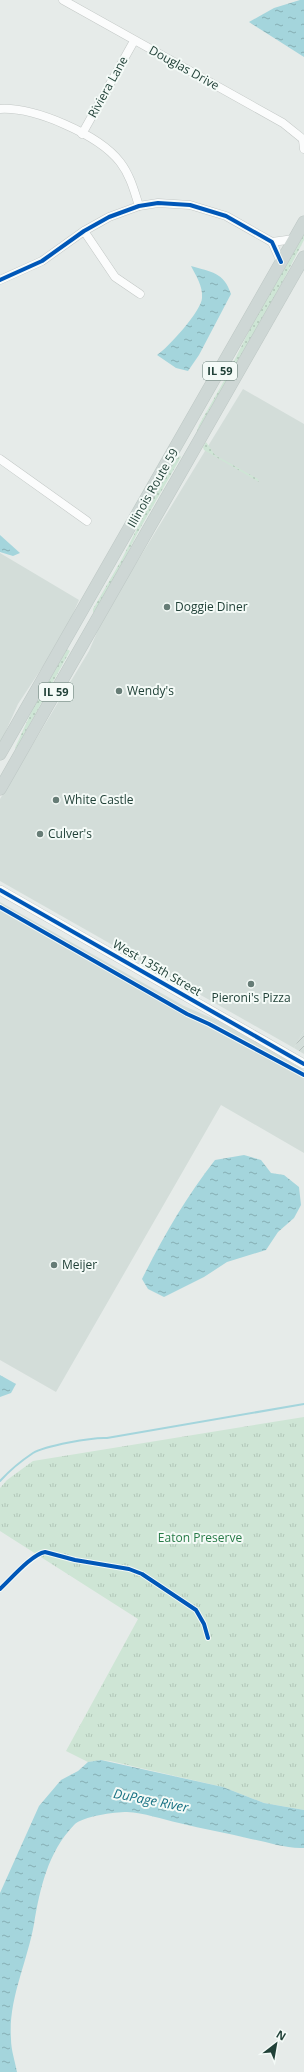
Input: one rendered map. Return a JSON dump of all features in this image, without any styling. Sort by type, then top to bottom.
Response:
[{"type":"main road","name":"Illinois Route 59","points":[[0,754],[304,222]]},
{"type":"main road","name":"Illinois Route 59","points":[[0,789],[304,257]]},
{"type":"main road","points":[[183,435],[195,450]]},
{"type":"street","name":"Douglas Drive","points":[[63,0],[283,123],[304,140],[304,149]]},
{"type":"street","name":"Riviera Lane","points":[[82,134],[134,40]]},
{"type":"street","points":[[0,109],[12,108],[30,111],[53,118],[106,148],[119,161],[130,177],[139,206]]},
{"type":"street","points":[[0,280],[42,261],[84,231],[109,217],[139,206],[167,203],[201,207],[226,216],[272,242],[294,240]]},
{"type":"street","points":[[84,231],[115,277],[140,294]]},
{"type":"street","points":[[272,242],[281,262]]},
{"type":"street","points":[[0,459],[87,522]]},
{"type":"street","name":"West 135th Street","points":[[0,890],[304,1064]]},
{"type":"shaded area","points":[[243,389],[304,424],[304,1030],[294,1048],[0,881],[0,799],[89,651],[104,616]]},
{"type":"shaded area","points":[[0,553],[79,600],[63,636],[18,704],[0,744]]},
{"type":"shaded area","points":[[0,902],[184,1006],[221,1022],[304,1070],[304,1153],[221,1105],[56,1392],[0,1360]]},
{"type":"shaded area","points":[[304,1030],[304,1054],[294,1048]]},
{"type":"green space","points":[[304,232],[304,240],[270,306],[196,434],[199,425],[225,379],[260,309]]},
{"type":"green space","points":[[206,442],[215,455],[258,479],[259,482],[204,450],[203,447]]},
{"type":"green space","points":[[180,456],[181,457],[138,532],[108,592],[93,613],[93,609],[122,559],[151,500],[174,461]]},
{"type":"green space","points":[[67,649],[70,651],[16,749],[15,748],[39,695]]},
{"type":"green space","name":"Eaton Preserve","points":[[304,1417],[304,1810],[264,1803],[223,1787],[110,1761],[101,1760],[88,1762],[66,1751],[138,1619],[0,1531],[0,1488],[7,1480],[33,1461]]},
{"type":"water","points":[[304,0],[304,57],[249,22],[274,8]]},
{"type":"water","points":[[191,266],[211,272],[221,277],[225,281],[231,294],[199,355],[188,371],[176,368],[157,355],[169,345],[184,328],[201,304],[202,294],[199,281]]},
{"type":"water","points":[[0,535],[20,553],[13,556],[0,552]]},
{"type":"water","points":[[244,1155],[261,1160],[271,1173],[284,1175],[299,1187],[301,1205],[294,1218],[278,1232],[266,1250],[227,1262],[204,1277],[164,1297],[148,1289],[142,1279],[158,1248],[204,1174],[215,1160]]},
{"type":"water","points":[[0,1375],[16,1384],[11,1393],[0,1397]]},
{"type":"water","name":"DuPage River","points":[[101,1760],[223,1787],[264,1803],[304,1810],[304,1848],[277,1845],[127,1812],[99,1815],[78,1822],[65,1836],[58,1847],[46,1871],[42,1884],[31,1939],[12,2010],[11,2039],[17,2072],[0,2072],[0,1893],[39,1806],[61,1780],[78,1771],[88,1762]]},
{"type":"waterway","points":[[0,1481],[33,1453],[69,1442],[107,1438],[304,1404]]},
{"type":"cycle path","points":[[0,280],[42,261],[84,231],[109,217],[139,206],[158,203],[190,205],[226,216],[272,242],[281,262]]},
{"type":"cycle path","points":[[0,890],[304,1064]]},
{"type":"cycle path","points":[[0,907],[187,1014],[209,1024],[304,1075]]},
{"type":"cycle path","points":[[0,1589],[34,1557],[45,1552],[75,1560],[129,1569],[142,1574],[196,1610],[204,1624],[208,1638]]},
{"type":"place","name":"Doggie Diner","points":[[167,607]]},
{"type":"place","name":"Wendy's","points":[[119,691]]},
{"type":"place","name":"White Castle","points":[[56,800]]},
{"type":"place","name":"Culver's","points":[[40,834]]},
{"type":"place","name":"Pieroni's Pizza","points":[[251,984]]},
{"type":"place","name":"Meijer","points":[[54,1265]]}]
